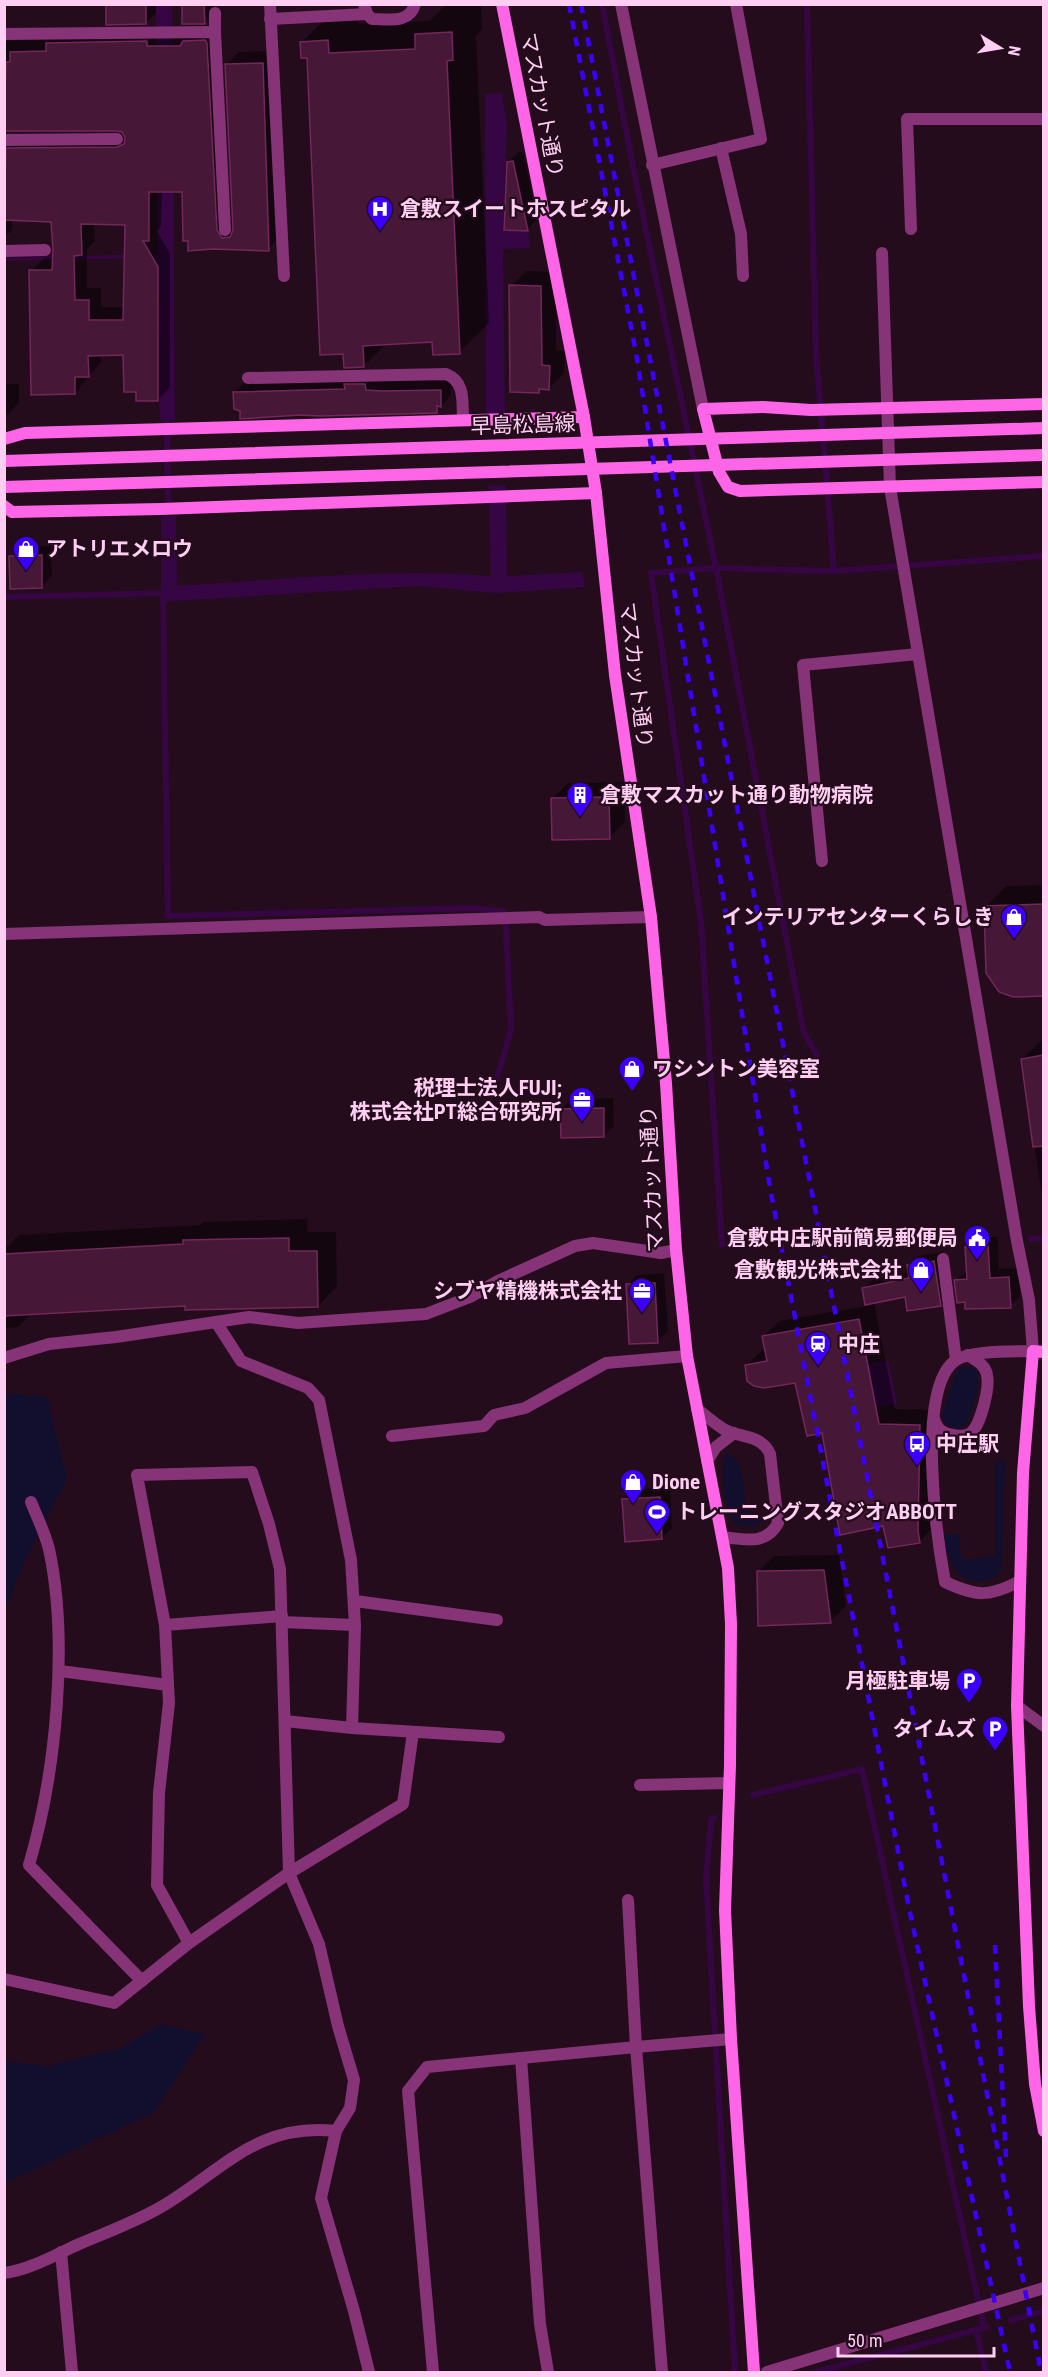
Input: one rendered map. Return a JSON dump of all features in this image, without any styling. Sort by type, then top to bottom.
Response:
[{"type":"main road","name":"マスカット通り","points":[[502,4],[584,417],[596,493],[615,675],[651,917],[666,1083],[676,1250],[687,1356],[728,1568],[731,1624],[725,1910],[725,2040],[754,2373]]},
{"type":"main road","points":[[1044,404],[811,410],[763,407],[702,409],[719,472],[728,487],[740,491],[1044,482]]},
{"type":"main road","points":[[4,438],[25,433],[160,428],[584,417]]},
{"type":"main road","name":"早島松島線","points":[[4,461],[1044,428]]},
{"type":"main road","points":[[4,487],[1044,455]]},
{"type":"main road","points":[[4,506],[12,512],[161,509],[596,493]]},
{"type":"main road","points":[[1038,1352],[1023,1473],[1017,1706],[1029,2006],[1035,2084],[1044,2131]]},
{"type":"street","points":[[270,4],[284,276]]},
{"type":"street","points":[[270,19],[365,9],[372,19],[403,19],[411,14],[415,4]]},
{"type":"street","points":[[621,4],[702,409]]},
{"type":"street","points":[[652,165],[761,139],[736,4]]},
{"type":"street","points":[[215,13],[225,230]]},
{"type":"street","points":[[4,34],[215,32]]},
{"type":"street","points":[[912,229],[907,119],[1044,119]]},
{"type":"street","points":[[4,140],[117,139]]},
{"type":"street","points":[[721,148],[741,234],[744,276]]},
{"type":"street","points":[[4,251],[45,250]]},
{"type":"street","points":[[882,253],[890,487],[1012,1217],[1038,1352],[962,1358],[951,1364],[940,1387],[932,1416],[936,1535],[945,1582],[967,1592],[997,1593],[1020,1581]]},
{"type":"street","points":[[248,378],[446,374],[457,379],[461,385],[463,420]]},
{"type":"street","points":[[822,861],[803,665],[918,654]]},
{"type":"street","points":[[4,934],[539,917],[545,920],[651,917]]},
{"type":"street","points":[[4,1358],[49,1344],[116,1337],[249,1317],[298,1323],[426,1314],[470,1297],[498,1281],[575,1246],[593,1243],[661,1253],[676,1250]]},
{"type":"street","points":[[943,1259],[962,1358]]},
{"type":"street","points":[[216,1322],[241,1361],[308,1388],[319,1400],[351,1560],[356,1626],[352,1728]]},
{"type":"street","points":[[392,1436],[484,1426],[494,1415],[525,1408],[606,1363],[687,1356]]},
{"type":"street","points":[[932,1416],[937,1428],[944,1434],[962,1437],[971,1433],[979,1420],[987,1393],[987,1374],[982,1365],[962,1358]]},
{"type":"street","points":[[698,1409],[727,1431],[757,1440],[767,1446],[770,1454],[778,1524],[774,1532],[766,1538],[756,1540],[722,1537]]},
{"type":"street","points":[[707,1461],[725,1437],[734,1433]]},
{"type":"street","points":[[189,1943],[157,1885],[159,1793],[169,1703],[165,1625],[137,1475],[252,1472],[269,1524],[280,1569],[289,1873],[320,1944],[338,2026],[354,2080],[350,2108],[336,2131],[321,2198],[354,2311],[369,2373]]},
{"type":"street","points":[[31,1502],[48,1547],[54,1582],[60,1671],[47,1779],[29,1864],[142,1981]]},
{"type":"street","points":[[355,1601],[497,1620]]},
{"type":"street","points":[[165,1625],[282,1619],[356,1626]]},
{"type":"street","points":[[60,1671],[168,1685]]},
{"type":"street","points":[[1017,1706],[1044,1726]]},
{"type":"street","points":[[285,1720],[352,1728],[499,1737]]},
{"type":"street","points":[[4,1978],[114,2003],[189,1943],[289,1873],[403,1804],[413,1732]]},
{"type":"street","points":[[640,1785],[729,1783]]},
{"type":"street","points":[[628,1900],[636,2047],[662,2373]]},
{"type":"street","points":[[433,2373],[408,2091],[427,2067],[725,2040]]},
{"type":"street","points":[[521,2058],[540,2324],[548,2373]]},
{"type":"street","points":[[4,2272],[13,2272],[62,2252],[161,2207],[213,2170],[255,2146],[287,2132],[312,2128],[336,2131]]},
{"type":"street","points":[[62,2252],[72,2373]]},
{"type":"street","points":[[767,2373],[1044,2288]]},
{"type":"shaded area","points":[[156,5],[172,5],[175,420],[160,421],[158,267],[154,258],[5,261],[4,258],[158,254]]},
{"type":"shaded area","points":[[502,93],[507,125],[503,230],[528,232],[530,248],[503,249],[507,576],[582,572],[585,587],[496,593],[419,586],[172,601],[161,604],[161,516],[176,516],[177,586],[373,574],[491,576],[486,415],[485,94]]},
{"type":"shaded area","points":[[888,1360],[897,1404],[876,1407],[867,1364]]},
{"type":"shaded area","points":[[964,1366],[976,1370],[978,1382],[967,1424],[960,1428],[948,1425],[942,1415],[957,1371]]},
{"type":"shaded area","points":[[5,1393],[47,1397],[67,1479],[27,1556],[5,1609]]},
{"type":"shaded area","points":[[727,1454],[737,1460],[740,1466],[747,1509],[765,1519],[758,1524],[747,1526],[735,1524],[731,1517],[725,1500],[723,1481],[724,1456]]},
{"type":"shaded area","points":[[995,1461],[1005,1461],[1002,1567],[994,1577],[977,1582],[969,1580],[955,1569],[946,1552],[941,1535],[959,1534],[961,1560],[995,1556]]},
{"type":"shaded area","points":[[160,2024],[205,2034],[154,2112],[5,2183],[5,2061],[47,2066],[122,2048]]},
{"type":"pier","points":[[507,431],[508,485],[485,486],[484,432]]},
{"type":"building","points":[[106,4],[146,4],[146,24],[106,25]]},
{"type":"building","points":[[182,4],[204,4],[205,24],[182,24]]},
{"type":"building","points":[[452,32],[453,60],[447,61],[460,354],[433,355],[432,342],[363,346],[364,367],[344,368],[343,354],[320,355],[307,58],[301,58],[300,42],[328,40],[329,53],[415,49],[415,34]]},
{"type":"building","points":[[205,40],[207,43],[217,230],[222,238],[230,237],[233,230],[225,64],[263,63],[269,251],[213,249],[188,251],[188,241],[183,241],[182,192],[149,192],[149,241],[143,241],[158,267],[158,401],[136,401],[136,392],[124,392],[123,355],[88,356],[89,377],[75,377],[75,394],[31,395],[29,270],[52,270],[51,222],[4,220],[6,148],[117,147],[124,144],[125,138],[122,132],[117,131],[4,131],[6,62],[10,62],[10,52],[46,51],[46,43],[147,41],[147,46],[180,46],[183,41]],"holes":[[[81,224],[125,225],[123,320],[89,320],[89,300],[75,300],[74,256],[82,255]]]},
{"type":"building","points":[[513,161],[528,231],[504,230],[507,162]]},
{"type":"building","points":[[509,285],[541,286],[542,365],[550,366],[549,390],[539,389],[539,393],[510,392]]},
{"type":"building","points":[[344,384],[365,384],[366,390],[381,391],[441,390],[441,407],[437,406],[437,413],[300,415],[240,419],[240,411],[234,409],[233,392],[345,389]]},
{"type":"building","name":"アトリエメロウ","points":[[42,555],[42,588],[10,589],[9,556]]},
{"type":"building","name":"倉敷マスカット通り動物病院","points":[[609,797],[610,839],[552,840],[551,798]]},
{"type":"building","name":"インテリアセンターくらしき","points":[[1044,904],[1044,996],[1013,997],[999,992],[986,973],[984,906]]},
{"type":"building","points":[[1044,1055],[1044,1146],[1033,1147],[1021,1059]]},
{"type":"building","name":"税理士法人FUJI; 株式会社PT総合研究所","points":[[604,1108],[604,1137],[561,1138],[560,1109]]},
{"type":"building","points":[[289,1238],[289,1251],[317,1251],[318,1307],[185,1310],[185,1306],[4,1316],[4,1254],[183,1244],[183,1240]]},
{"type":"building","points":[[988,1246],[990,1278],[1009,1277],[1011,1308],[965,1309],[965,1302],[957,1303],[954,1280],[967,1279],[965,1247]]},
{"type":"building","name":"倉敷観光株式会社","points":[[934,1261],[941,1306],[907,1311],[905,1297],[865,1305],[862,1288],[909,1278],[907,1265]]},
{"type":"building","name":"シブヤ精機株式会社","points":[[655,1283],[658,1343],[629,1344],[626,1284]]},
{"type":"building","points":[[859,1319],[879,1424],[920,1425],[918,1531],[920,1543],[888,1548],[883,1526],[840,1535],[822,1433],[807,1436],[795,1383],[764,1388],[754,1386],[747,1381],[745,1365],[767,1361],[762,1336]]},
{"type":"building","points":[[660,1497],[662,1539],[625,1542],[622,1499]]},
{"type":"building","points":[[824,1570],[831,1623],[758,1626],[757,1571]]},
{"type":"waterway","points":[[602,4],[632,162],[716,568],[834,571],[1044,556]]},
{"type":"waterway","points":[[807,4],[816,354],[834,571]]},
{"type":"waterway","points":[[167,413],[168,511]]},
{"type":"waterway","points":[[722,1245],[701,922],[651,573],[716,568],[804,1033],[817,1055]]},
{"type":"waterway","points":[[4,597],[167,593]]},
{"type":"waterway","points":[[163,595],[168,916],[476,908],[505,912],[511,1030],[497,1078]]},
{"type":"waterway","points":[[1031,1239],[1044,1238]]},
{"type":"waterway","points":[[753,1795],[862,1769],[984,2327]]},
{"type":"waterway","points":[[714,1818],[711,1820],[706,1879],[735,2372]]},
{"type":"waterway","points":[[1011,2320],[1044,2311]]},
{"type":"waterway","points":[[816,2372],[987,2327]]},
{"type":"waterway","points":[[976,2329],[986,2372]]},
{"type":"railway","points":[[569,4],[636,353],[770,1188],[909,1908],[1010,2372]]},
{"type":"railway","points":[[581,4],[1041,2372]]},
{"type":"railway","points":[[995,1945],[1006,2157]]},
{"type":"place","name":"倉敷スイートホスピタル","points":[[380,232]]},
{"type":"place","name":"アトリエメロウ","points":[[26,572]]},
{"type":"place","name":"倉敷マスカット通り動物病院","points":[[580,818]]},
{"type":"place","name":"インテリアセンターくらしき","points":[[1014,940]]},
{"type":"place","name":"ワシントン美容室","points":[[632,1092]]},
{"type":"place","name":"税理士法人FUJI; 株式会社PT総合研究所","points":[[582,1123]]},
{"type":"place","name":"倉敷中庄駅前簡易郵便局","points":[[977,1261]]},
{"type":"place","name":"倉敷観光株式会社","points":[[921,1293]]},
{"type":"place","name":"シブヤ精機株式会社","points":[[642,1314]]},
{"type":"place","name":"中庄","points":[[818,1367]]},
{"type":"place","name":"中庄駅","points":[[917,1467]]},
{"type":"place","name":"Dione","points":[[633,1505]]},
{"type":"place","name":"トレーニングスタジオABBOTT","points":[[657,1535]]},
{"type":"place","name":"月極駐車場","points":[[969,1704]]},
{"type":"place","name":"タイムズ","points":[[995,1752]]}]
